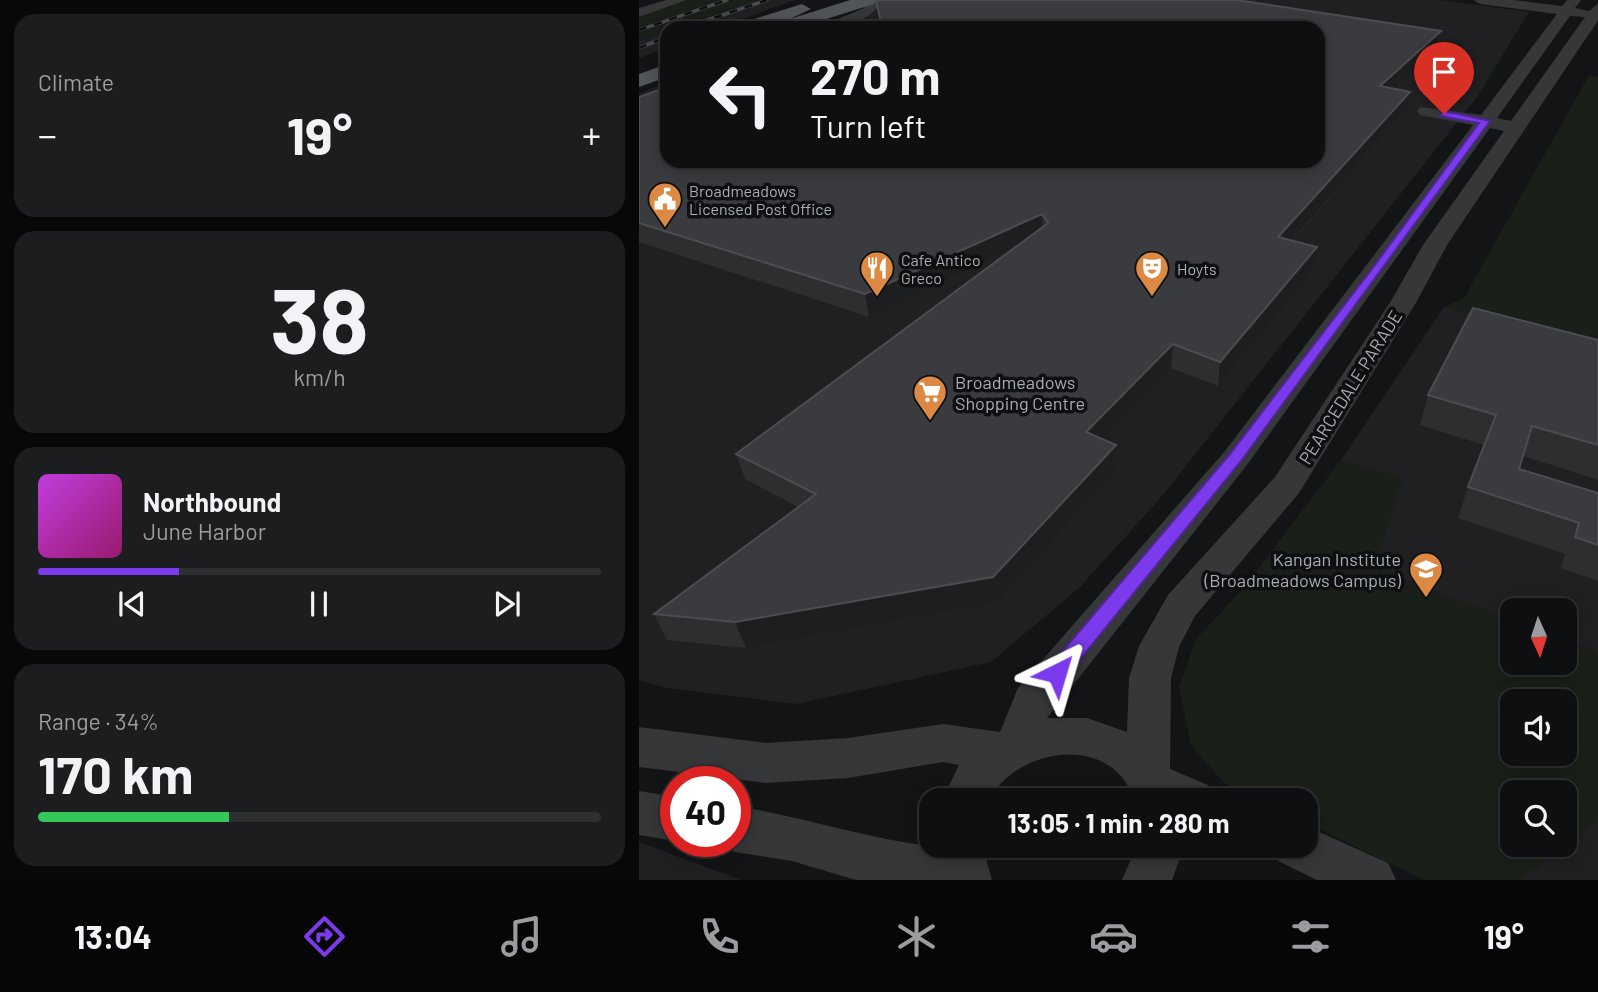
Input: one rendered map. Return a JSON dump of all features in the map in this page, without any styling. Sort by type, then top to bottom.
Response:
[{"type":"main road","points":[[766,21],[831,0]]},
{"type":"main road","points":[[802,21],[868,0]]},
{"type":"main road","points":[[639,66],[660,58]]},
{"type":"main road","points":[[639,81],[660,73]]},
{"type":"street","points":[[639,13],[680,0]]},
{"type":"street","points":[[842,21],[869,10],[878,0]]},
{"type":"street","points":[[1480,0],[1569,6],[1596,15]]},
{"type":"street","points":[[639,6],[657,7]]},
{"type":"street","name":"PEARCEDALE PARADE","points":[[1152,786],[1150,678],[1159,646],[1181,606],[1287,485],[1404,301],[1500,124],[1569,6]]},
{"type":"street","name":"PEARCEDALE PARADE","points":[[1013,748],[1033,701],[1236,457],[1377,271],[1500,124],[1550,74],[1596,15]]},
{"type":"street","points":[[1426,111],[1500,124]]},
{"type":"street","points":[[972,788],[978,776],[1013,748],[1046,736],[1072,734],[1096,739],[1119,750],[1152,786]]},
{"type":"street","points":[[639,747],[766,763],[848,758],[943,743],[1013,748]]},
{"type":"street","points":[[639,813],[660,816]]},
{"type":"street","points":[[751,832],[792,838],[862,858],[963,867]]},
{"type":"street","points":[[1318,856],[1371,880]]},
{"type":"street","points":[[1147,880],[1156,858]]},
{"type":"shaded area","points":[[689,0],[721,0],[639,28],[639,16]]},
{"type":"shaded area","points":[[733,0],[759,0],[697,21],[671,21]]},
{"type":"shaded area","points":[[759,0],[795,0],[737,21],[697,21]]},
{"type":"shaded area","name":"Broadmeadows Shopping Centre","points":[[891,0],[1440,0],[1529,12],[1477,97],[1163,495],[1081,586],[991,662],[796,704],[667,688],[639,680],[639,94],[660,85],[660,168],[1325,168],[1325,21],[829,21]]},
{"type":"shaded area","points":[[660,25],[660,34],[639,41],[639,32]]},
{"type":"shaded area","points":[[660,34],[660,50],[639,58],[639,41]]},
{"type":"shaded area","points":[[1589,75],[1598,77],[1598,346],[1444,307],[1464,298]]},
{"type":"shaded area","name":"Kangan Institute (Broadmeadows Campus)","points":[[1444,307],[1598,346],[1598,880],[1457,880],[1255,588]]},
{"type":"shaded area","points":[[1341,460],[1403,478],[1374,568],[1500,615],[1500,676],[1577,676],[1577,644],[1598,652],[1598,821],[1577,837],[1577,780],[1500,780],[1500,857],[1551,857],[1521,880],[1424,880],[1318,829],[1318,788],[1234,788],[1224,783],[1191,745],[1179,687],[1196,639],[1240,592]]},
{"type":"shaded area","points":[[639,842],[660,850],[660,857],[679,857],[741,880],[639,880]]},
{"type":"building","points":[[876,0],[1237,0],[1441,31],[1380,86],[1410,92],[1278,237],[1317,247],[1220,362],[1173,344],[1086,432],[1116,445],[993,577],[735,622],[654,614],[816,494],[736,454],[1048,223],[1042,214],[865,294],[639,223],[639,97],[660,90],[660,168],[1325,168],[1325,21],[880,21]]},
{"type":"building","points":[[1473,308],[1598,340],[1598,445],[1532,426],[1519,469],[1598,493],[1598,545],[1575,537],[1579,523],[1468,487],[1496,415],[1428,395]]},
{"type":"railway","points":[[665,21],[727,0]]},
{"type":"railway","points":[[705,21],[767,0]]},
{"type":"railway","points":[[639,30],[660,23]]},
{"type":"railway","points":[[639,48],[660,40]]},
{"type":"place","name":"Broadmeadows Licensed Post Office","points":[[665,229]]},
{"type":"place","name":"Cafe Antico Greco","points":[[877,298]]},
{"type":"place","name":"Hoyts","points":[[1152,298]]},
{"type":"place","name":"Broadmeadows Shopping Centre","points":[[930,422]]},
{"type":"place","name":"Kangan Institute (Broadmeadows Campus)","points":[[1426,599]]},
{"type":"route","points":[[1057,673],[1236,457],[1377,271],[1485,121],[1444,114]]}]
